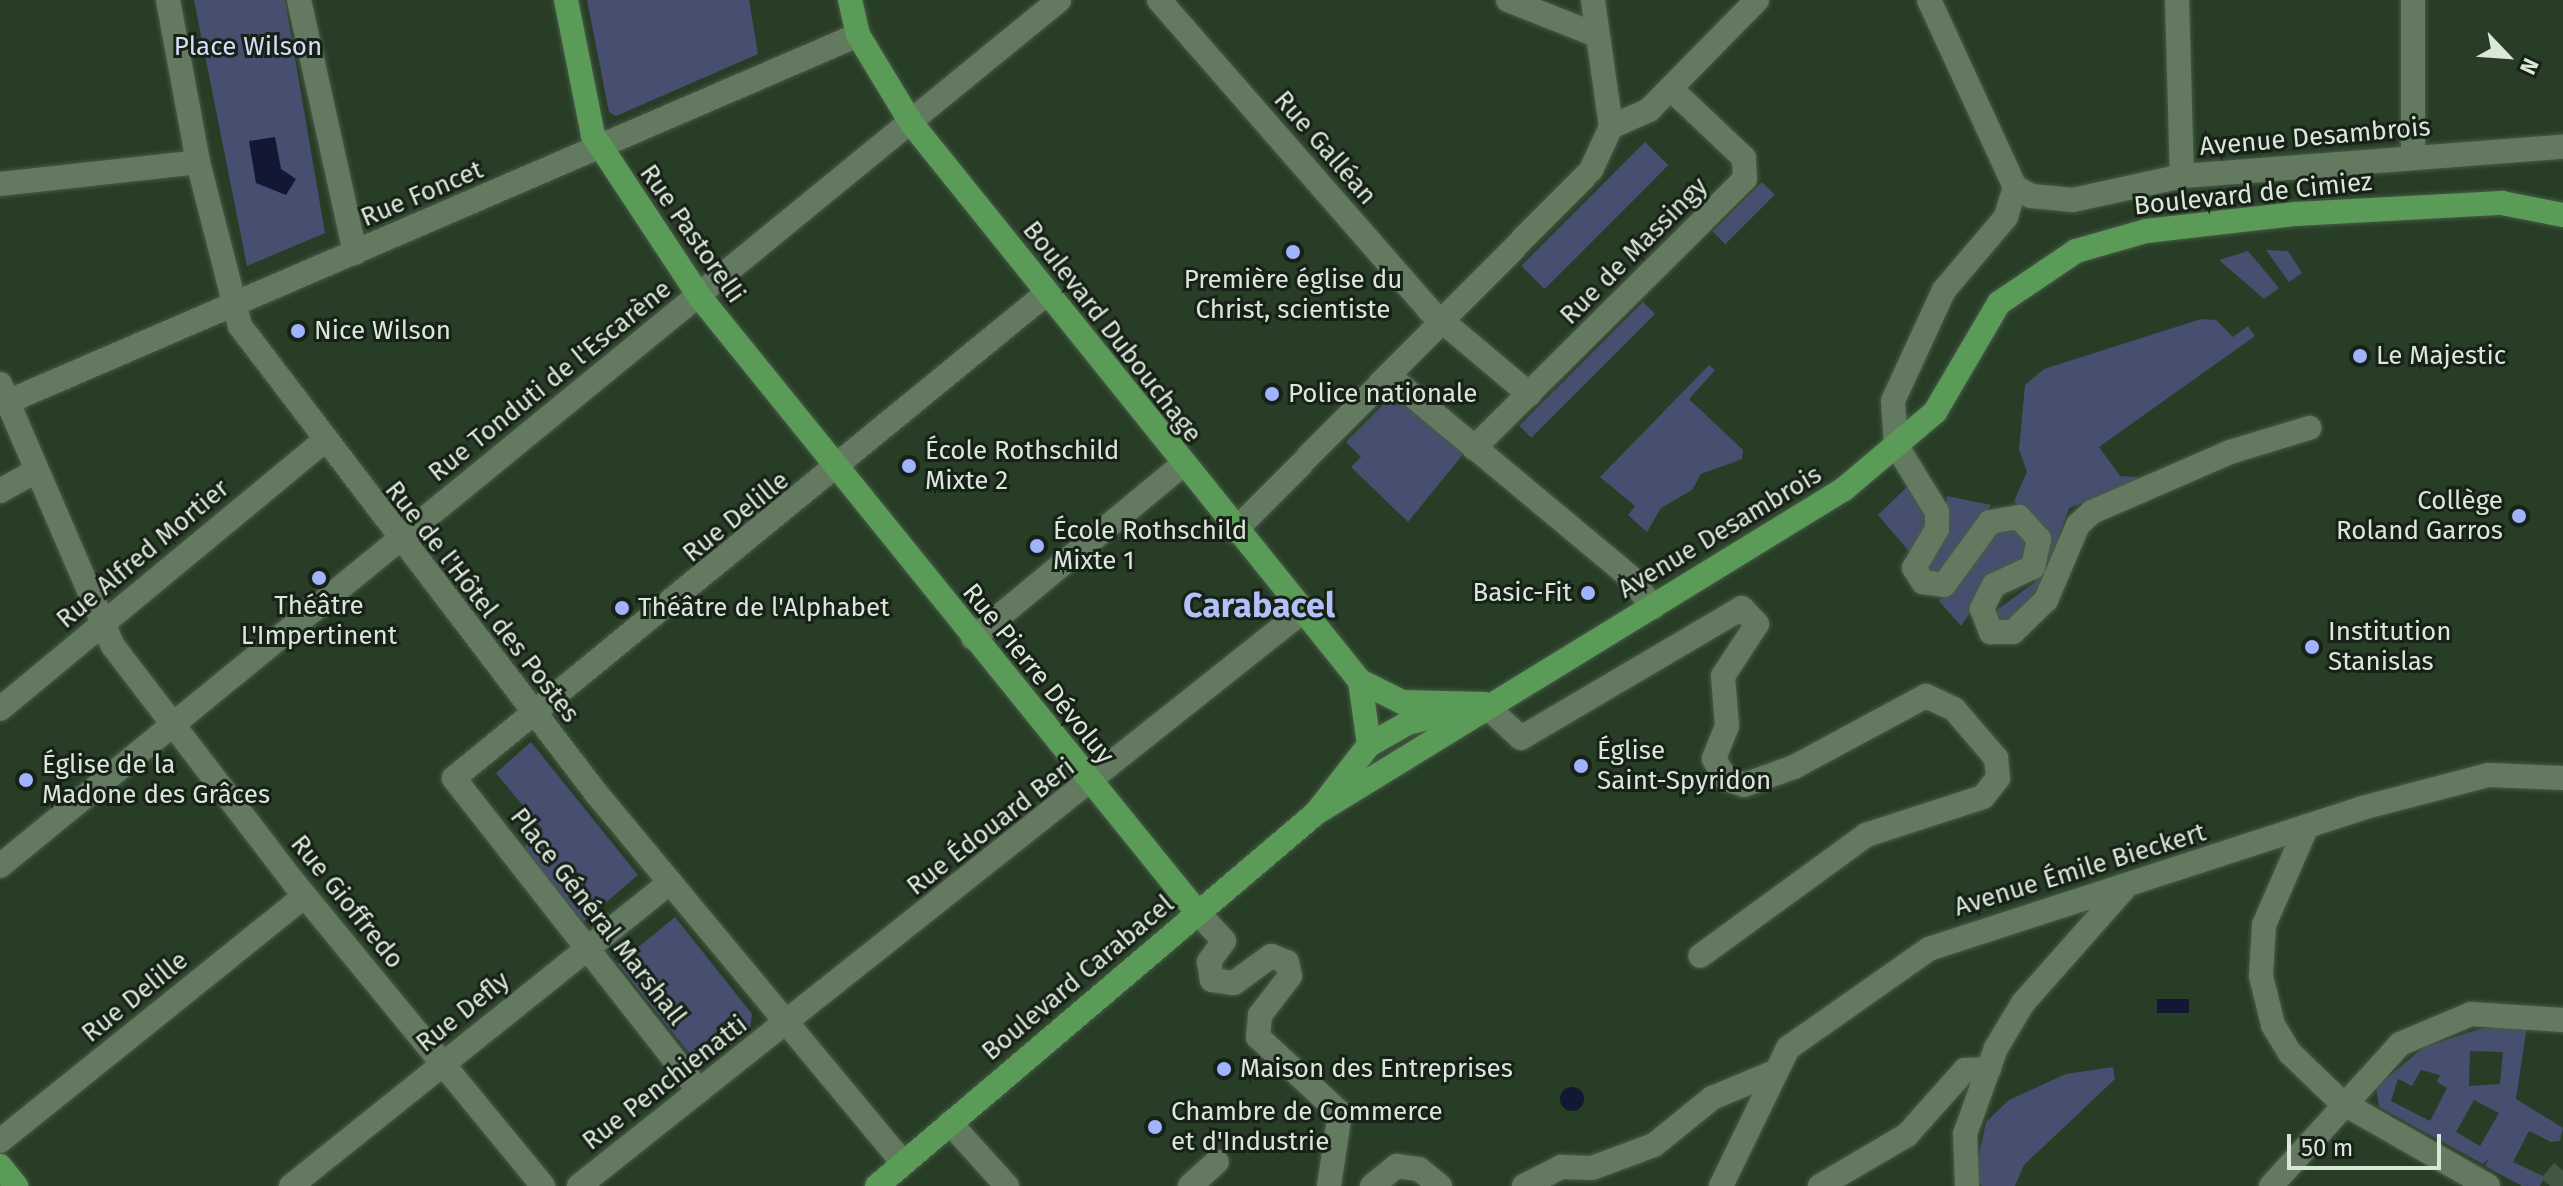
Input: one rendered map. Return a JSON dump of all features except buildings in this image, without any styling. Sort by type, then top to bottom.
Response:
[{"type":"main road","name":"Rue Pastorelli","points":[[566,0],[600,150],[699,296],[837,469]]},
{"type":"main road","name":"Boulevard Dubouchage","points":[[850,0],[858,35],[912,124],[1181,466],[1360,681]]},
{"type":"main road","name":"Boulevard de Cimiez","points":[[1896,445],[1935,412],[1999,303],[2048,266],[2105,240],[2296,214],[2502,203],[2563,215]]},
{"type":"main road","name":"Avenue Desambrois","points":[[1484,704],[1796,523],[1896,445]]},
{"type":"main road","name":"Rue Pierre Dévoluy","points":[[837,469],[1198,913]]},
{"type":"main road","points":[[1369,745],[1360,681],[1423,704],[1484,704]]},
{"type":"main road","name":"Boulevard Carabacel","points":[[1316,813],[1369,745],[1408,723],[1484,704]]},
{"type":"main road","name":"Boulevard Carabacel","points":[[877,1186],[1316,813],[1484,704]]},
{"type":"main road","points":[[0,1166],[16,1186]]},
{"type":"street","name":"Rue de l'Hôtel des Postes","points":[[168,0],[198,162],[231,306],[322,443],[398,541],[670,882],[903,1163]]},
{"type":"street","points":[[299,0],[355,253]]},
{"type":"street","name":"Rue Tonduti de l'Escarène","points":[[0,866],[912,124],[1059,0]]},
{"type":"street","points":[[1508,0],[1594,34]]},
{"type":"street","points":[[1235,531],[1578,186],[1611,127],[1594,34],[1593,0]]},
{"type":"street","points":[[1611,127],[1630,124],[1671,89],[1757,0]]},
{"type":"street","points":[[1929,0],[2015,187]]},
{"type":"street","points":[[2177,0],[2182,176]]},
{"type":"street","points":[[2413,0],[2413,157]]},
{"type":"street","name":"Rue Galléan","points":[[1163,4],[1444,320],[1529,394]]},
{"type":"street","name":"Rue Foncet","points":[[4,393],[231,306],[600,150],[858,35]]},
{"type":"street","name":"Rue de Massingy","points":[[1474,448],[1748,173],[1744,158],[1671,89]]},
{"type":"street","name":"Avenue Desambrois","points":[[1990,236],[2073,200],[2182,176],[2563,147]]},
{"type":"street","points":[[0,184],[198,162]]},
{"type":"street","name":"Avenue Desambrois","points":[[1896,445],[1893,401],[1924,325],[1990,236],[2015,187],[2031,196],[2073,200]]},
{"type":"street","name":"Rue Delille","points":[[454,778],[537,715],[1047,293]]},
{"type":"street","points":[[1389,376],[1630,577],[1653,607]]},
{"type":"street","name":"Rue Gioffredo","points":[[4,393],[99,625],[305,896],[543,1186]]},
{"type":"street","points":[[1896,445],[1937,512],[1937,529],[1914,568],[1923,582],[1944,585],[1973,539],[2004,515],[2034,528],[2033,567],[1985,596],[1984,622],[2002,636],[2024,627],[2046,600],[2078,525],[2092,512],[2230,452],[2309,428]]},
{"type":"street","name":"Rue Alfred Mortier","points":[[0,709],[322,443]]},
{"type":"street","points":[[973,638],[1181,466]]},
{"type":"street","points":[[0,491],[36,471]]},
{"type":"street","points":[[1484,704],[1521,738],[1721,617],[1746,609],[1756,631],[1723,676],[1727,726],[1714,759],[1726,779],[1744,785],[1794,767],[1926,696],[1954,709],[1996,758],[1998,778],[1983,797],[1866,835],[1700,956]]},
{"type":"street","name":"Rue Édouard Beri","points":[[785,1023],[1091,785],[1303,611]]},
{"type":"street","name":"Avenue Émile Bieckert","points":[[1721,1186],[1772,1073],[1797,1040],[1929,949],[2124,889],[2307,826],[2489,775],[2563,778]]},
{"type":"street","name":"Place Général Marshall","points":[[454,778],[699,1091]]},
{"type":"street","points":[[2307,826],[2268,908],[2261,976],[2269,1014],[2290,1053],[2341,1102],[2488,1186]]},
{"type":"street","name":"Rue Defly","points":[[291,1186],[670,882]]},
{"type":"street","points":[[1967,1186],[1965,1134],[1989,1069],[2023,1003],[2124,889]]},
{"type":"street","name":"Rue Delille","points":[[0,1141],[305,896]]},
{"type":"street","points":[[1198,913],[1224,941],[1209,962],[1212,980],[1234,983],[1271,956],[1287,962],[1290,976],[1260,1015],[1258,1037],[1340,1113],[1329,1186]]},
{"type":"street","points":[[2271,1186],[2341,1102],[2400,1044],[2431,1028],[2504,1011],[2563,1020]]},
{"type":"street","name":"Rue Penchienatti","points":[[579,1186],[785,1023]]},
{"type":"street","points":[[1820,1186],[1907,1135],[1965,1070],[1989,1069]]},
{"type":"street","points":[[1524,1186],[1561,1167],[1592,1168],[1654,1145],[1712,1098],[1772,1073]]},
{"type":"street","points":[[950,1123],[1007,1186]]},
{"type":"street","points":[[1190,1186],[1217,1162]]},
{"type":"street","points":[[1372,1186],[1397,1166],[1419,1169],[1440,1186]]},
{"type":"green space","name":"Place Wilson","points":[[194,0],[285,0],[325,233],[247,266]]},
{"type":"green space","points":[[587,0],[749,0],[758,54],[616,116],[609,112]]},
{"type":"green space","points":[[1645,142],[1668,165],[1545,289],[1521,266]]},
{"type":"green space","points":[[1762,182],[1775,195],[1725,244],[1713,231]]},
{"type":"green space","points":[[2266,250],[2288,251],[2302,273],[2289,282]]},
{"type":"green space","points":[[2248,251],[2279,288],[2264,299],[2219,260]]},
{"type":"green space","points":[[1643,302],[1655,314],[1531,438],[1519,426]]},
{"type":"green space","points":[[2201,319],[2216,320],[2233,337],[2248,326],[2255,336],[2099,447],[2120,476],[2152,478],[2069,508],[2043,581],[2007,629],[1993,613],[2035,582],[2050,545],[2014,501],[2027,472],[2019,450],[2025,385],[2044,369]]},
{"type":"green space","points":[[1709,365],[1715,370],[1689,399],[1743,450],[1742,459],[1701,474],[1692,490],[1661,508],[1647,532],[1628,515],[1635,506],[1600,477]]},
{"type":"green space","points":[[1394,394],[1464,453],[1408,522],[1351,467],[1361,457],[1346,442]]},
{"type":"green space","points":[[1912,482],[1931,510],[1912,555],[1878,515]]},
{"type":"green space","points":[[1947,496],[1991,505],[1937,583],[1920,569],[1942,539]]},
{"type":"green space","points":[[2013,529],[2028,541],[2027,561],[1991,581],[1961,626],[1939,601],[1994,532]]},
{"type":"green space","points":[[531,742],[638,875],[583,922],[523,848],[543,830],[496,773]]},
{"type":"green space","points":[[675,917],[752,1014],[750,1029],[715,1057],[694,1059],[618,964]]},
{"type":"green space","points":[[2527,1026],[2516,1099],[2563,1128],[2560,1141],[2551,1142],[2529,1131],[2513,1162],[2545,1177],[2540,1186],[2522,1186],[2485,1166],[2489,1158],[2483,1164],[2379,1107],[2376,1087],[2424,1047],[2483,1028]],"holes":[[[2470,1051],[2503,1052],[2500,1084],[2469,1086]],[[2421,1070],[2440,1075],[2437,1082],[2447,1088],[2430,1121],[2391,1101],[2398,1079],[2412,1086]],[[2474,1100],[2499,1113],[2480,1146],[2456,1132]]]},
{"type":"green space","points":[[2113,1067],[2115,1079],[2024,1165],[2015,1186],[1982,1186],[1974,1178],[1986,1122],[2009,1100],[2066,1074]]},
{"type":"shaded area","points":[[275,137],[281,169],[296,179],[286,195],[256,183],[249,141]]},
{"type":"shaded area","points":[[2157,999],[2189,999],[2189,1013],[2157,1013]]},
{"type":"shaded area","points":[[1572,1087],[1583,1094],[1584,1099],[1577,1110],[1572,1111],[1561,1104],[1560,1099],[1567,1088]]},
{"type":"tunnel","points":[[2550,1186],[2563,1171]]},
{"type":"place","name":"Première église du Christ, scientiste","points":[[1293,252]]},
{"type":"place","name":"Nice Wilson","points":[[298,331]]},
{"type":"place","name":"Le Majestic","points":[[2360,356]]},
{"type":"place","name":"Police nationale","points":[[1272,394]]},
{"type":"place","name":"École Rothschild Mixte 2","points":[[909,466]]},
{"type":"place","name":"Collège Roland Garros","points":[[2519,516]]},
{"type":"place","name":"École Rothschild Mixte 1","points":[[1037,546]]},
{"type":"place","name":"Théâtre L'Impertinent","points":[[319,578]]},
{"type":"place","name":"Basic-Fit","points":[[1588,593]]},
{"type":"place","name":"Théâtre de l'Alphabet","points":[[622,608]]},
{"type":"place","name":"Institution Stanislas","points":[[2312,647]]},
{"type":"place","name":"Église Saint-Spyridon","points":[[1581,766]]},
{"type":"place","name":"Église de la Madone des Grâces","points":[[26,780]]},
{"type":"place","name":"Maison des Entreprises","points":[[1224,1069]]},
{"type":"place","name":"Chambre de Commerce et d'Industrie","points":[[1155,1127]]},
{"type":"district","name":"Carabacel","points":[[1259,606]]}]
